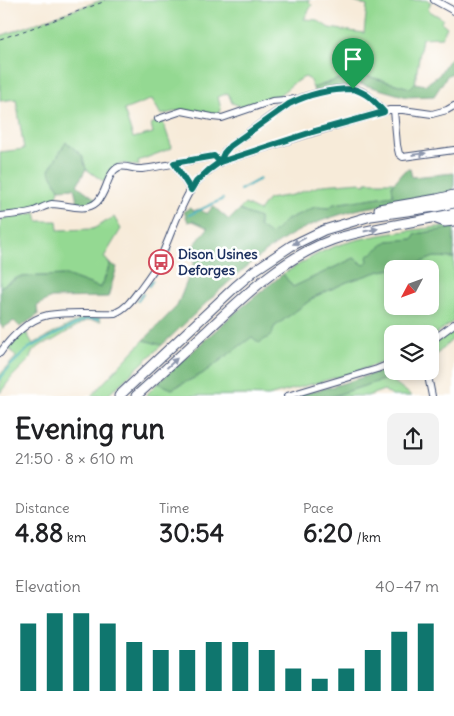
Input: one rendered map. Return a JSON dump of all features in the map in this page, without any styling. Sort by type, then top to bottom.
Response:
[{"type":"highway","points":[[345,224],[372,211],[454,195]]},
{"type":"highway","points":[[119,396],[255,270],[290,246],[324,230],[371,216],[454,203]]},
{"type":"highway","points":[[136,396],[242,298],[293,259],[330,241],[352,234],[454,213]]},
{"type":"highway","points":[[434,218],[445,222],[454,220]]},
{"type":"street","points":[[434,0],[454,11]]},
{"type":"street","points":[[220,162],[230,146],[270,117],[312,94],[342,89],[362,91],[384,112]]},
{"type":"street","points":[[158,119],[182,111],[222,118],[272,101],[300,99]]},
{"type":"street","points":[[0,353],[11,338],[35,320],[60,314],[115,313],[120,311],[129,303],[150,276],[191,190],[203,176],[220,162],[312,132],[384,112],[394,110],[432,114],[454,106]]},
{"type":"street","points":[[394,110],[397,145],[399,154],[403,157],[454,150]]},
{"type":"street","points":[[0,216],[36,211],[51,204],[74,207],[94,205],[105,191],[111,175],[118,167],[122,166],[140,169],[214,156],[220,162]]},
{"type":"street","points":[[174,163],[191,190]]},
{"type":"street","points":[[439,335],[454,324]]},
{"type":"street","points":[[287,396],[384,367]]},
{"type":"street","points":[[429,380],[432,396]]},
{"type":"path","points":[[0,39],[105,0]]},
{"type":"green space","points":[[102,0],[310,0],[309,2],[312,5],[304,19],[317,20],[329,28],[364,33],[367,6],[348,0],[426,0],[431,2],[428,10],[443,19],[441,22],[447,27],[442,37],[422,38],[415,83],[410,88],[356,73],[313,88],[309,79],[305,77],[295,82],[277,97],[245,108],[232,103],[228,93],[218,97],[221,109],[219,115],[181,110],[161,115],[152,99],[124,110],[133,138],[153,133],[151,124],[162,119],[172,148],[138,161],[139,166],[117,165],[111,170],[104,182],[86,169],[82,155],[49,170],[59,189],[55,203],[0,213],[0,152],[24,149],[16,99],[0,101],[0,36]]},
{"type":"green space","points":[[454,55],[454,72],[447,76],[434,96],[407,97],[354,82],[353,87],[314,92],[313,88],[356,73],[410,88],[415,83],[425,85],[439,75]]},
{"type":"green space","points":[[66,142],[82,155],[86,169],[77,185],[97,200],[78,204],[74,188],[59,189],[49,170]]},
{"type":"green space","points":[[410,169],[412,177],[454,173],[454,191],[402,203],[356,210],[301,230],[269,249],[253,262],[222,288],[162,345],[144,340],[177,306],[195,261],[187,254],[208,228],[193,221],[188,222],[184,211],[190,208],[193,211],[199,209],[207,214],[213,206],[229,220],[239,210],[259,218],[259,226],[271,235],[286,220],[315,207],[329,208],[334,204],[393,195],[392,185],[405,170]]},
{"type":"green space","points":[[361,182],[362,185],[366,184],[366,182],[395,182],[392,185],[394,195],[334,204],[329,208],[315,207],[286,220],[271,235],[259,226],[259,218],[239,210],[245,204],[259,211],[268,199],[292,195],[322,185]]},
{"type":"green space","points":[[36,213],[38,221],[57,221],[58,230],[93,229],[114,217],[121,229],[104,257],[110,264],[101,288],[66,275],[19,277],[0,287],[0,226],[3,218]]},
{"type":"green space","points":[[454,225],[448,229],[416,234],[413,239],[388,241],[364,265],[354,258],[293,287],[283,274],[319,253],[342,244],[384,234]]},
{"type":"green space","points":[[454,225],[454,258],[434,257],[427,260],[384,260],[384,270],[347,282],[316,296],[274,327],[272,335],[259,343],[252,337],[202,374],[172,389],[158,383],[230,317],[283,274],[293,287],[354,258],[364,265],[368,261],[367,257],[388,241],[413,239],[416,234],[448,229]]},
{"type":"green space","points":[[434,257],[454,258],[454,321],[439,332],[439,325],[384,325],[384,362],[352,373],[268,396],[145,396],[158,383],[172,389],[202,374],[252,336],[274,327],[316,296],[347,282],[380,271],[384,270],[384,315],[439,315],[439,260],[427,260]]},
{"type":"green space","points":[[110,264],[117,267],[108,297],[51,298],[37,306],[38,315],[20,327],[14,321],[3,328],[0,324],[0,287],[19,277],[66,275],[101,288]]},
{"type":"green space","points":[[87,316],[100,317],[101,321],[87,320],[33,351],[29,360],[12,377],[0,393],[0,375],[16,357],[8,347],[26,332],[33,344]]},
{"type":"green space","points":[[454,328],[454,339],[439,352],[439,340]]},
{"type":"green space","points":[[144,340],[162,345],[107,396],[91,396]]},
{"type":"green space","points":[[382,371],[384,373],[384,380],[333,396],[293,396]]},
{"type":"green space","points":[[384,380],[392,380],[412,396],[392,396],[384,390],[367,396],[333,396]]},
{"type":"waterway","points":[[240,190],[260,179]]},
{"type":"waterway","points":[[189,215],[223,199]]},
{"type":"waterway","points":[[165,262],[170,250]]},
{"type":"waterway","points":[[149,286],[153,280]]},
{"type":"waterway","points":[[138,301],[143,294]]},
{"type":"waterway","points":[[0,379],[10,366],[29,348],[86,319],[99,319]]},
{"type":"place","name":"Dison Usines Deforges","points":[[161,262]]},
{"type":"route","points":[[353,89],[312,94],[289,104],[230,146],[220,162],[196,182],[191,190],[174,163],[214,156],[220,162],[312,132],[384,112],[362,91],[353,89]]}]
